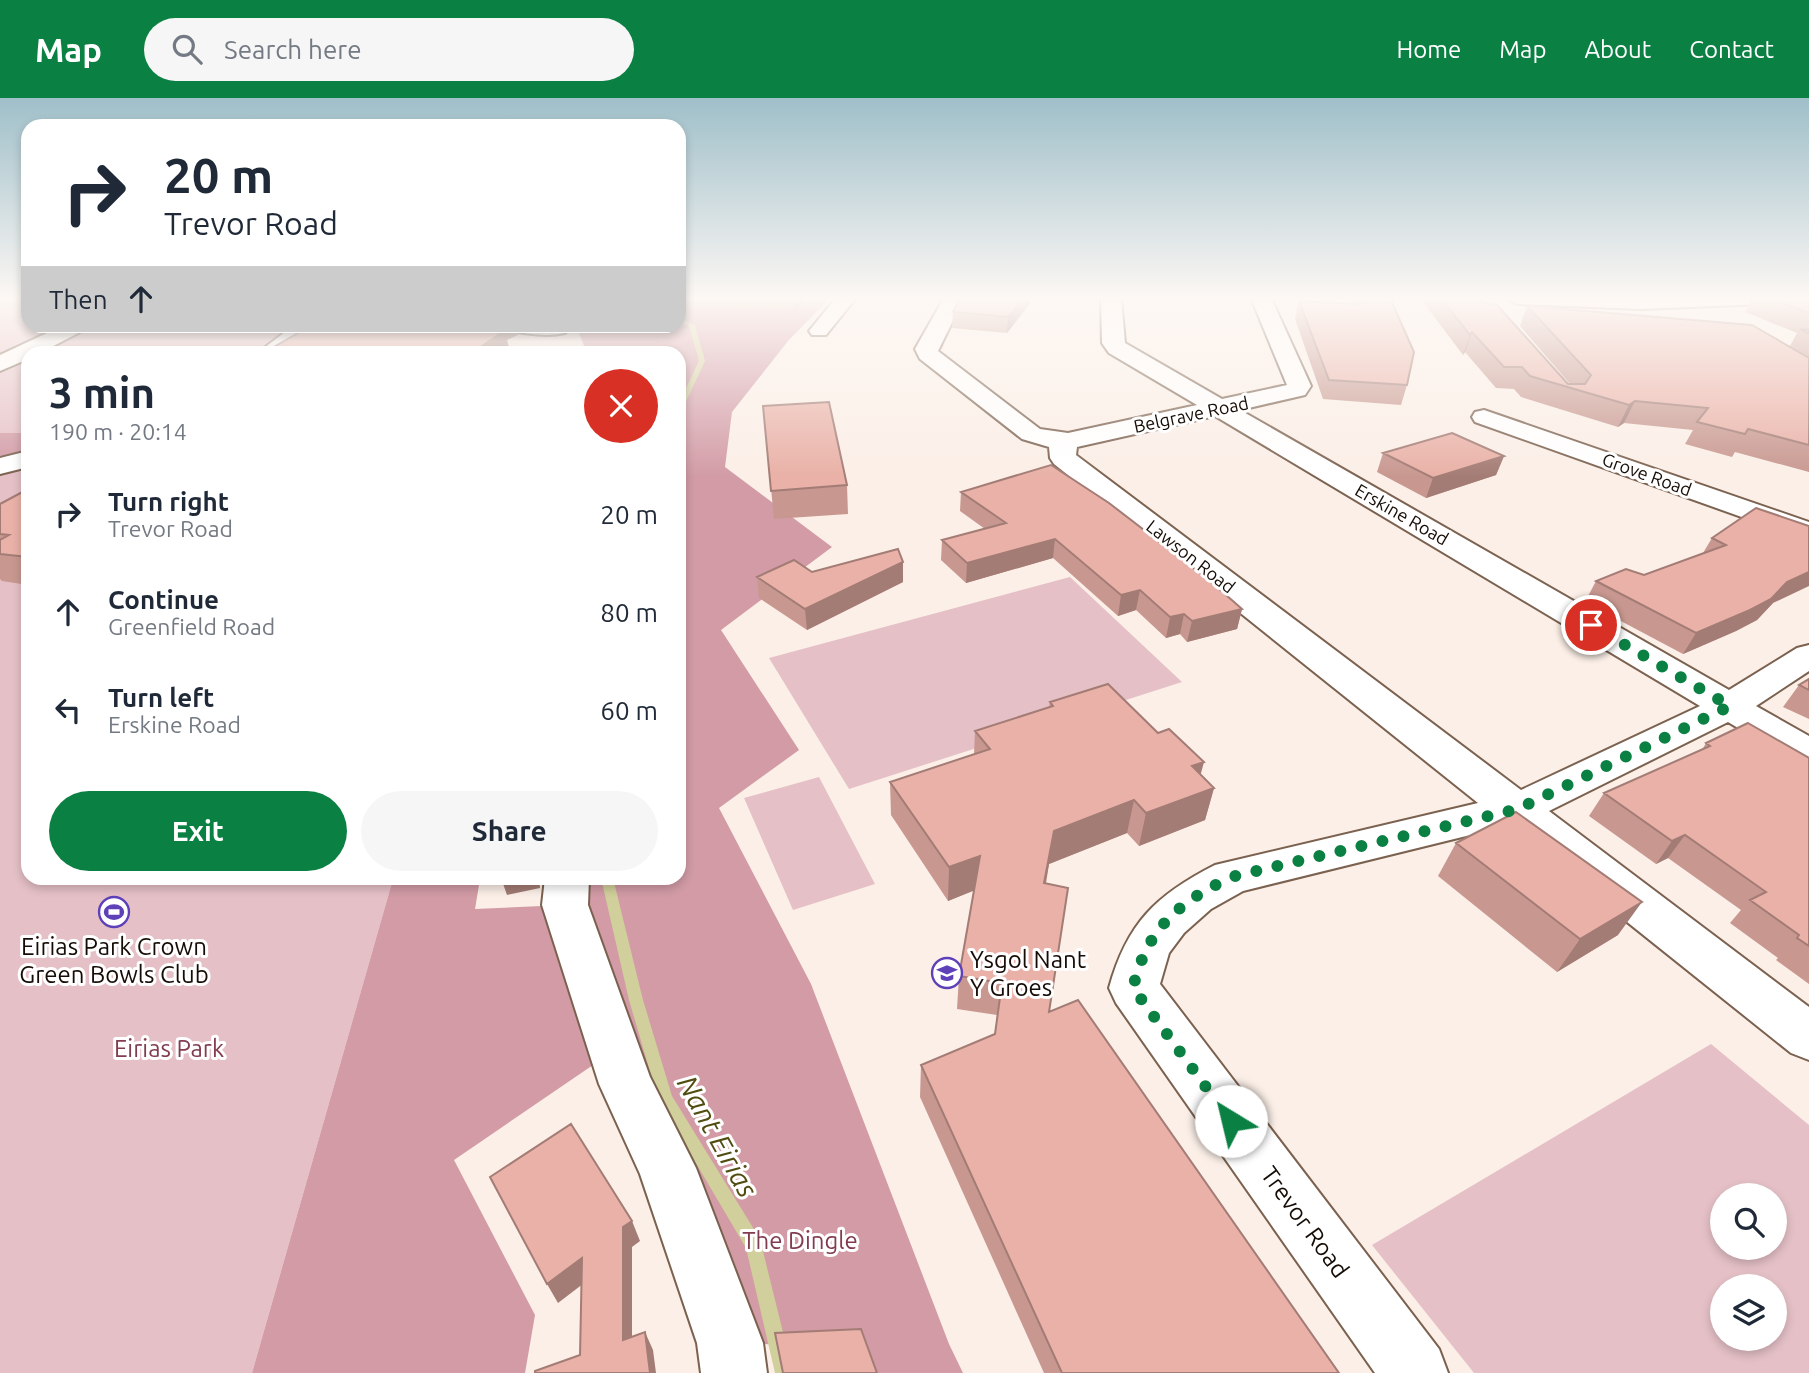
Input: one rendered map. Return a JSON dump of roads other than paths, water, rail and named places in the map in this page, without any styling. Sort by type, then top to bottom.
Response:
[{"type":"street","points":[[933,358],[1031,433],[1054,441],[1068,441]]},
{"type":"street","name":"Erskine Road","points":[[1134,358],[1809,753]]},
{"type":"street","name":"Belgrave Road","points":[[1068,441],[1294,391],[1299,386],[1287,358]]},
{"type":"street","name":"Grove Road","points":[[1484,417],[1809,532]]},
{"type":"street","name":"Lawson Road","points":[[1068,441],[1062,447],[1063,458],[1518,809]]},
{"type":"street","points":[[0,466],[21,461]]},
{"type":"street","points":[[1809,655],[1730,706],[1518,809],[1809,1037]]},
{"type":"street","name":"Trevor Road","points":[[1415,1373],[1133,988],[1139,961],[1154,934],[1177,908],[1201,891],[1231,877],[1518,809]]},
{"type":"street","points":[[566,885],[565,905],[626,1084],[667,1168],[730,1343],[734,1373]]},
{"type":"waterway","name":"Nant Eirias","points":[[686,395],[702,361],[701,358]]},
{"type":"waterway","name":"Nant Eirias","points":[[609,885],[636,1000],[665,1099],[754,1245],[784,1373]]},
{"type":"place","name":"Eirias Park Crown Green Bowls Club","points":[[114,912]]},
{"type":"place","name":"Ysgol Nant Y Groes","points":[[947,973]]},
{"type":"park label","name":"Eirias Park","points":[[169,1048]]},
{"type":"park label","name":"The Dingle","points":[[800,1240]]}]
